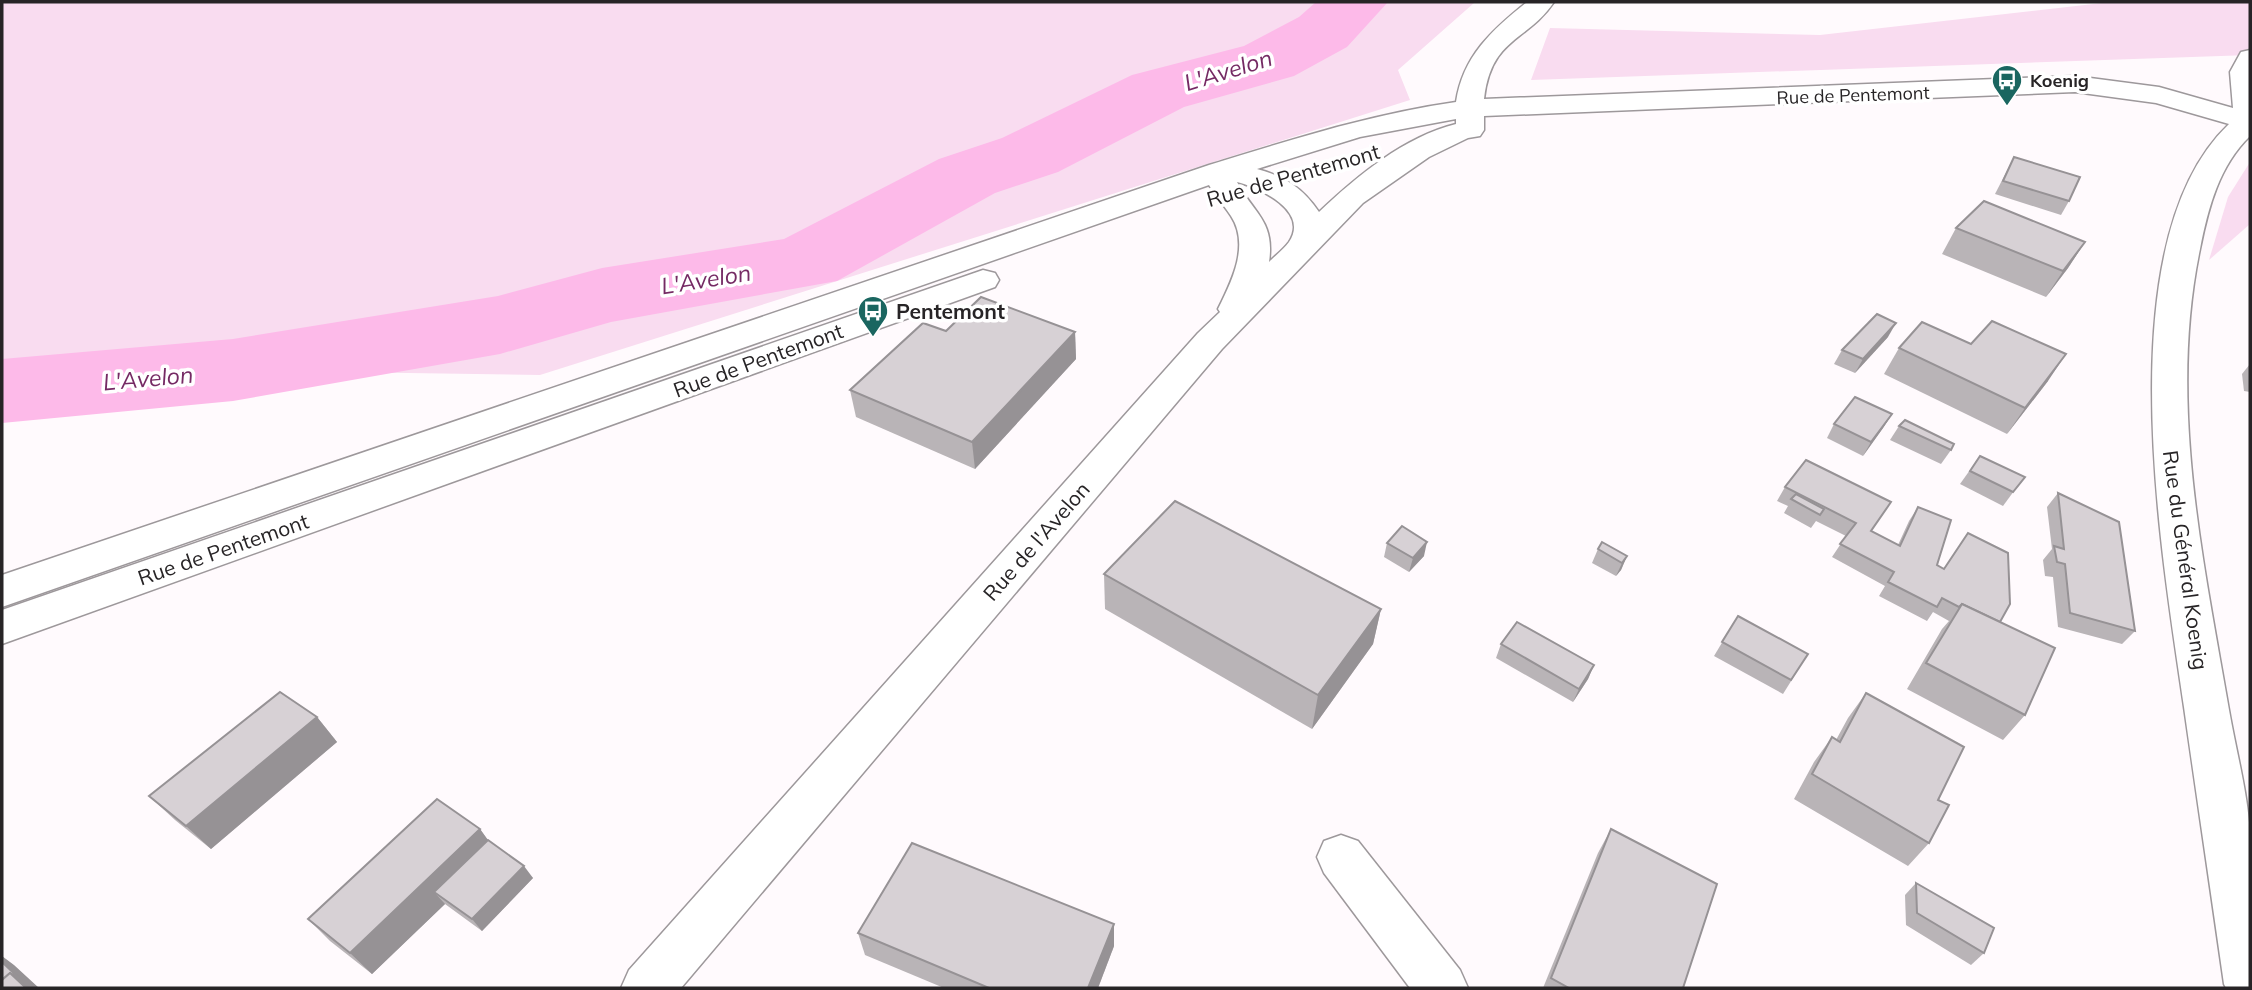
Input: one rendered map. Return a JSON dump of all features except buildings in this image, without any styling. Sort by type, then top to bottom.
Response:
[{"type":"street","points":[[1466,123],[1472,80],[1482,55],[1542,2]]},
{"type":"street","points":[[2225,141],[2249,120],[2243,72],[2250,58]]},
{"type":"street","name":"Rue de Pentemont","points":[[2,627],[1223,182],[1352,130],[1466,123],[1688,101],[2076,85],[2122,89],[2179,100],[2249,120]]},
{"type":"street","name":"Rue de Pentemont","points":[[2018,89],[2096,98],[2225,141]]},
{"type":"street","name":"Rue de Pentemont","points":[[2,591],[1223,182],[1266,179],[1466,123]]},
{"type":"street","name":"Rue de l'Avelon","points":[[648,988],[1210,341],[1265,289],[1354,192],[1410,153],[1466,123]]},
{"type":"street","name":"Rue du Général Koenig","points":[[2225,141],[2203,184],[2177,276],[2173,304],[2169,439],[2187,586],[2250,984]]},
{"type":"street","points":[[1266,179],[1301,210],[1307,220],[1306,243]]},
{"type":"street","points":[[1210,341],[1235,309],[1251,274],[1255,251],[1250,222],[1223,182]]},
{"type":"street","points":[[1341,856],[1442,988]]},
{"type":"shaded area","points":[[2,2],[1474,3],[1398,70],[1410,100],[540,375],[2,367]]},
{"type":"shaded area","points":[[2111,2],[2250,2],[2250,55],[1531,80],[1550,28],[1820,35]]},
{"type":"shaded area","points":[[2250,162],[2250,224],[2209,260],[2228,197]]},
{"type":"waterway","name":"L'Avelon","points":[[2,391],[233,370],[500,325],[602,296],[807,262],[967,176],[1030,155],[1158,91],[1269,61],[1323,32],[1355,2]]},
{"type":"place","name":"Koenig","points":[[2007,107]]},
{"type":"place","name":"Pentemont","points":[[873,338]]}]
